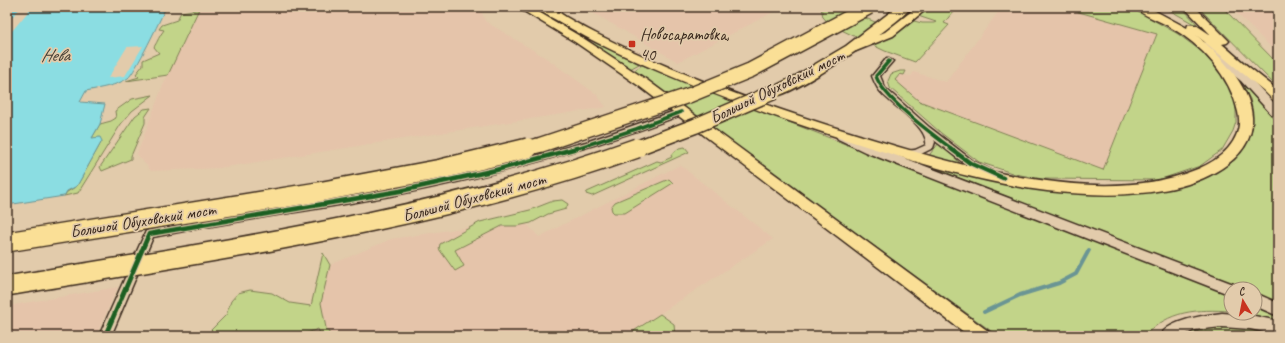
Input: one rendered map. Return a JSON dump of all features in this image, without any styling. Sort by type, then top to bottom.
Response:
[{"type":"highway","name":"Большой Обуховский мост","points":[[7,242],[318,192],[441,169],[540,145],[690,94],[751,70],[869,7]]},
{"type":"highway","name":"Большой Обуховский мост","points":[[7,286],[389,219],[452,204],[560,174],[662,139],[726,114],[802,78],[852,49],[909,12]]},
{"type":"main road","points":[[522,7],[585,44],[642,83],[982,336]]},
{"type":"main road","points":[[541,7],[596,38],[669,72],[771,111],[836,133],[931,162],[1029,184],[1060,186],[1143,188],[1180,182],[1204,173],[1222,162],[1234,151],[1242,137],[1246,123],[1246,110],[1239,90],[1223,66],[1192,37]]},
{"type":"main road","points":[[909,12],[924,7]]},
{"type":"main road","points":[[1139,7],[1158,16],[1217,54],[1245,79],[1278,114]]},
{"type":"main road","points":[[1156,7],[1195,29],[1230,56],[1250,76],[1268,88]]},
{"type":"main road","points":[[1189,7],[1278,98]]},
{"type":"main road","points":[[836,133],[869,149],[1223,286]]},
{"type":"main road","points":[[1263,303],[1278,310]]},
{"type":"main road","points":[[1168,336],[1189,324],[1209,320],[1234,320],[1278,328]]},
{"type":"street","points":[[889,61],[881,68],[876,76],[882,89],[926,129],[970,163],[1003,178]]},
{"type":"street","points":[[105,336],[149,234],[434,184],[508,166],[584,145],[643,127],[681,112]]},
{"type":"street","points":[[899,152],[917,153],[930,146],[931,142],[926,129]]},
{"type":"shaded area","points":[[200,7],[480,7],[485,21],[546,58],[596,94],[606,107],[219,168],[151,171],[137,154],[163,85]]},
{"type":"shaded area","points":[[583,7],[783,7],[678,62]]},
{"type":"shaded area","points":[[1002,7],[1061,7],[1157,34],[1103,170],[919,101],[894,80],[900,74],[911,76],[914,72],[946,82]]},
{"type":"shaded area","points":[[1230,7],[1278,7],[1278,54]]},
{"type":"shaded area","points":[[680,165],[773,239],[626,336],[321,336],[311,306],[323,253],[330,265],[391,239],[522,219],[539,237]]},
{"type":"shaded area","points":[[118,287],[96,336],[7,336],[7,306]]},
{"type":"green space","points":[[821,7],[847,7],[844,9],[899,32],[914,21],[922,23],[936,22],[918,16],[929,7],[957,7],[944,23],[949,25],[915,62],[885,51],[829,24],[823,17]]},
{"type":"green space","points":[[1061,7],[1130,7],[1178,34],[1205,54],[1223,76],[1235,100],[1236,122],[1233,131],[1222,150],[1200,166],[1158,180],[1042,179],[1015,174],[979,162],[941,133],[890,88],[888,81],[891,74],[906,71],[904,75],[900,74],[895,80],[919,101],[1103,170],[1157,34]]},
{"type":"green space","points":[[1164,7],[1181,7],[1201,28]]},
{"type":"green space","points":[[1198,7],[1222,7],[1278,64],[1278,88]]},
{"type":"green space","points":[[199,9],[168,75],[126,81],[139,77],[136,74],[143,65],[143,60],[159,53],[154,47],[164,30],[159,29],[162,25],[177,20],[181,12]]},
{"type":"green space","points":[[595,42],[639,64],[630,69],[593,44]]},
{"type":"green space","points":[[642,65],[1223,291],[1223,311],[1195,311],[1174,316],[1154,327],[1144,336],[998,336],[633,71]]},
{"type":"green space","points":[[1243,87],[1247,87],[1278,120],[1278,304],[1263,297],[1263,281],[1223,281],[936,169],[938,167],[1100,193],[1161,190],[1199,181],[1235,160],[1252,131],[1253,113],[1250,99]]},
{"type":"green space","points":[[153,95],[132,111],[121,124],[78,193],[64,196],[67,192],[77,186],[102,141],[92,138],[100,124],[116,118],[115,111],[132,99]]},
{"type":"green space","points":[[151,108],[145,117],[145,123],[131,159],[102,171],[100,167],[135,116],[144,109]]},
{"type":"green space","points":[[939,143],[960,164],[930,157],[930,154]]},
{"type":"green space","points":[[685,147],[689,152],[592,196],[586,194],[587,192],[657,161],[661,162],[672,157],[671,155],[679,148]]},
{"type":"green space","points":[[669,179],[673,183],[625,213],[614,213],[612,211],[611,207],[615,202]]},
{"type":"green space","points":[[562,200],[568,204],[566,209],[548,214],[531,223],[517,226],[502,226],[455,250],[464,266],[455,271],[439,249],[440,244],[480,222],[530,210],[553,201]]},
{"type":"green space","points":[[323,253],[330,265],[321,303],[326,328],[331,336],[321,336],[318,329],[299,336],[205,336],[226,315],[231,301],[238,293],[250,290],[272,293],[290,303],[311,306]]},
{"type":"green space","points":[[1263,309],[1278,316],[1278,321],[1263,317]]},
{"type":"green space","points":[[660,314],[674,324],[675,336],[626,336]]},
{"type":"green space","points":[[1209,327],[1237,327],[1275,333],[1278,336],[1185,336]]},
{"type":"water","name":"Нева","points":[[7,7],[166,7],[142,56],[128,78],[113,85],[86,91],[80,102],[105,104],[100,124],[92,138],[100,137],[102,141],[77,186],[67,191],[64,196],[7,205]]},
{"type":"pier","points":[[21,7],[32,7],[7,37],[7,23]]},
{"type":"pier","points":[[143,46],[125,76],[108,78],[127,47]]},
{"type":"waterway","points":[[984,312],[1020,295],[1059,283],[1076,274],[1089,250]]},
{"type":"cycle path","points":[[889,61],[876,76],[882,89],[926,129],[970,163],[1003,178]]},
{"type":"cycle path","points":[[105,336],[149,234],[352,200],[496,170],[589,144],[636,129],[681,112]]},
{"type":"place","name":"Новосаратовка, 40","points":[[632,44]]}]
